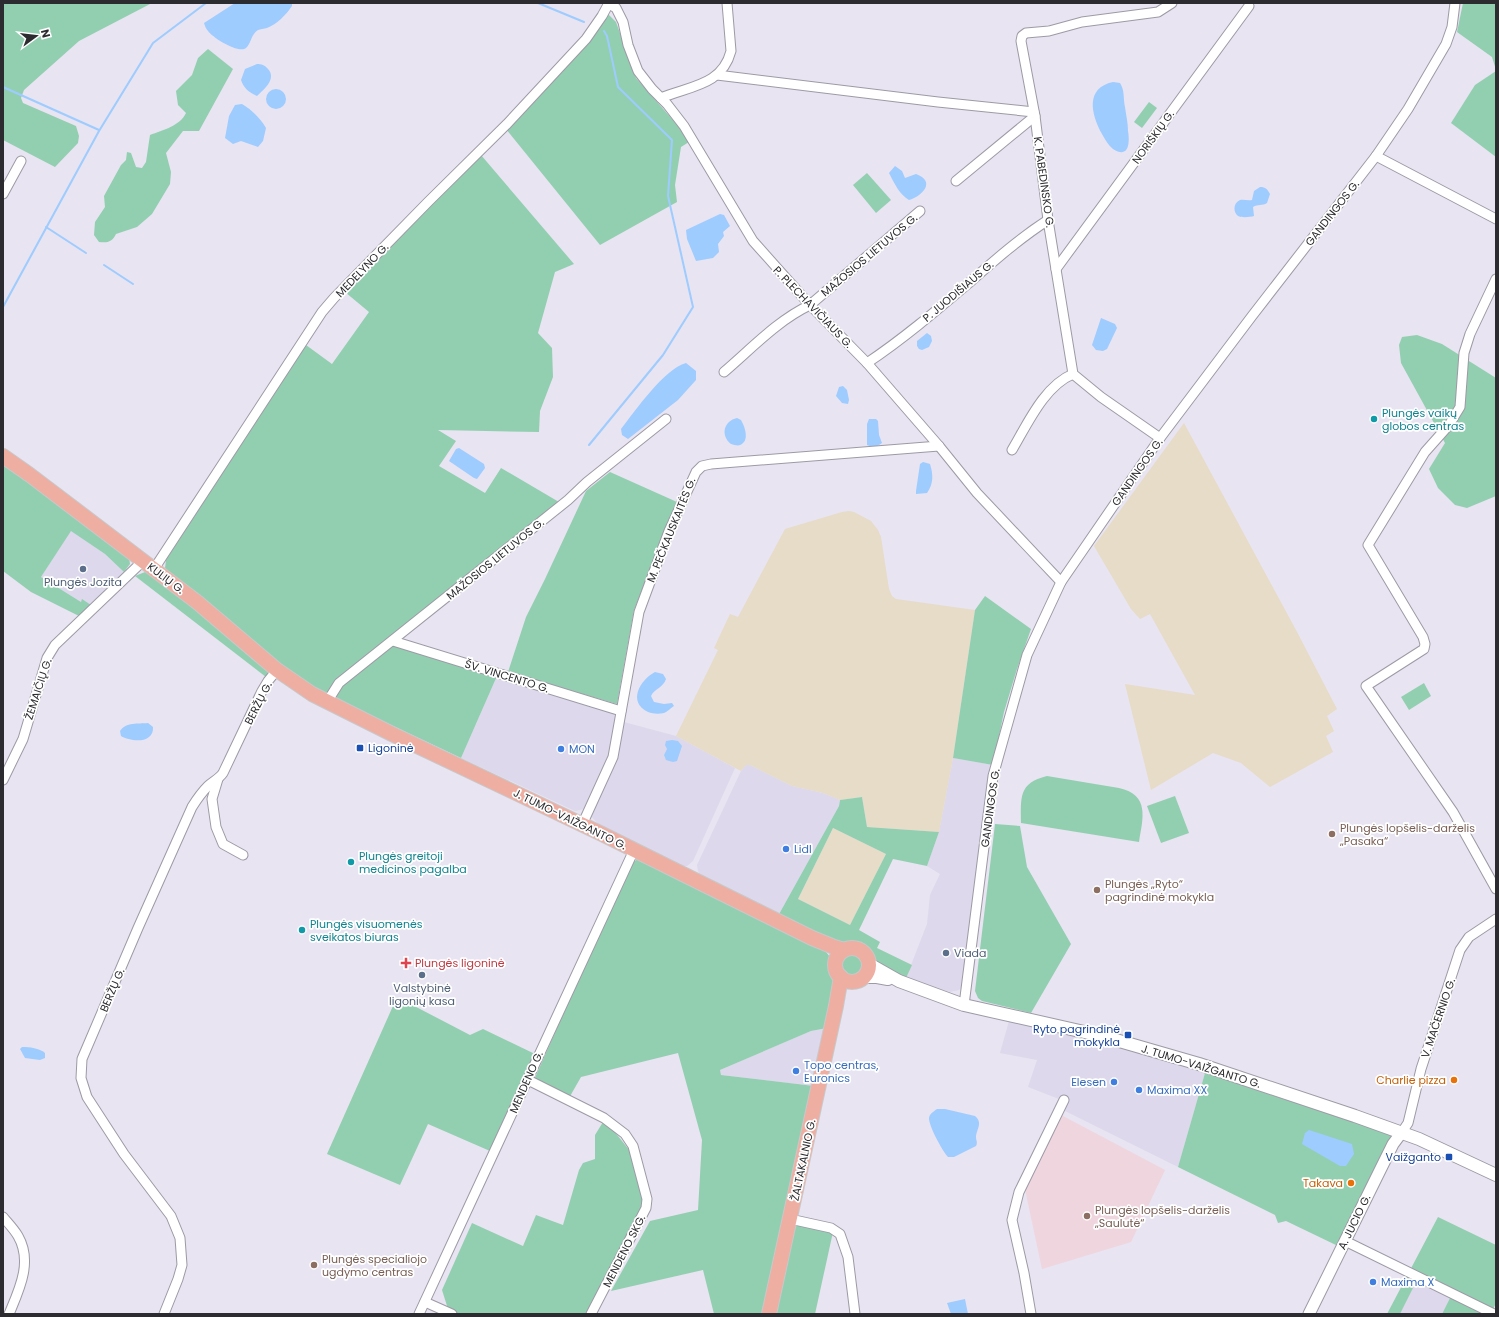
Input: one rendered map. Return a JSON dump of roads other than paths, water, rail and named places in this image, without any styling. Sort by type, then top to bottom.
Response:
[{"type":"main road","name":"KULIŲ G.","points":[[3,456],[218,619],[277,670],[296,684],[327,702]]},
{"type":"main road","name":"J. TUMO-VAIŽGANTO G.","points":[[327,702],[634,850],[812,938],[840,955]]},
{"type":"main road","points":[[854,948],[864,953],[869,964],[867,973],[858,981],[846,980],[836,970],[840,955],[854,948]]},
{"type":"main road","name":"J. TUMO-VAIŽGANTO G.","points":[[869,964],[899,981],[964,1005],[1102,1036],[1206,1067],[1402,1132],[1496,1175]]},
{"type":"main road","name":"J. TUMO-VAIŽGANTO G.","points":[[864,977],[877,977],[899,981]]},
{"type":"main road","name":"ŽALTAKALNIO G.","points":[[770,1314],[836,1006],[846,980]]},
{"type":"street","points":[[661,98],[708,81],[723,69],[729,59],[730,51],[728,3]]},
{"type":"street","name":"K. PABEDINSKO G.","points":[[1073,374],[1048,220],[1034,114],[1021,41],[1022,36],[1026,33],[1049,31],[1082,22],[1158,12],[1172,3]]},
{"type":"street","name":"GANDINGOS G.","points":[[964,1005],[993,776],[1027,655],[1061,582],[1160,438],[1376,156],[1408,109],[1446,44],[1452,27],[1455,3]]},
{"type":"street","name":"P. PLECHAVIČIAUS G.","points":[[609,4],[616,8],[623,22],[628,45],[638,71],[684,126],[753,241],[810,305],[867,363],[939,446],[977,494],[1061,582]]},
{"type":"street","name":"MEDELYNO G.","points":[[148,565],[322,312],[428,202],[507,124],[586,38],[596,26],[609,4]]},
{"type":"street","name":"NORIŠKIŲ G.","points":[[1056,269],[1249,6]]},
{"type":"street","points":[[717,75],[1034,114]]},
{"type":"street","points":[[956,181],[1034,114]]},
{"type":"street","points":[[1376,156],[1496,218]]},
{"type":"street","points":[[3,194],[21,161]]},
{"type":"street","name":"MAŽOSIOS LIETUVOS G.","points":[[724,372],[769,332],[800,310],[810,305],[920,211]]},
{"type":"street","name":"P. JUODIŠIAUS G.","points":[[867,363],[935,312],[1008,248],[1048,220]]},
{"type":"street","points":[[1496,279],[1470,334],[1464,353],[1460,407],[1449,425],[1425,452],[1368,545],[1423,637],[1425,644],[1424,649],[1366,686],[1453,812],[1496,889]]},
{"type":"street","points":[[1012,450],[1034,413],[1051,389],[1064,378],[1073,374],[1100,397],[1160,438]]},
{"type":"street","name":"MAŽOSIOS LIETUVOS G.","points":[[327,702],[339,683],[568,500],[587,482],[666,419]]},
{"type":"street","name":"M. PEČKAUSKAITĖS G.","points":[[582,825],[613,757],[639,612],[669,531],[696,472],[702,466],[711,464],[939,446]]},
{"type":"street","name":"ŽEMAIČIŲ G.","points":[[3,780],[23,739],[47,658],[55,645],[148,565]]},
{"type":"street","name":"ŠV. VINCENTO G.","points":[[393,641],[621,711]]},
{"type":"street","name":"BERŽŲ G.","points":[[164,1314],[182,1265],[180,1238],[171,1216],[124,1154],[87,1097],[81,1078],[82,1059],[192,807],[209,785],[218,779],[223,773],[262,691],[277,670]]},
{"type":"street","points":[[218,779],[212,799],[216,827],[223,844],[242,855]]},
{"type":"street","name":"MENDENO G.","points":[[419,1314],[528,1080],[539,1052],[634,850]]},
{"type":"street","name":"V. MAČERNIO G.","points":[[1402,1132],[1408,1123],[1421,1069],[1460,950],[1469,937],[1496,918]]},
{"type":"street","name":"MENDENO SKG.","points":[[528,1080],[604,1118],[625,1134],[633,1146],[647,1199],[646,1208],[591,1314]]},
{"type":"street","points":[[1031,1314],[1012,1220],[1019,1192],[1064,1100]]},
{"type":"street","name":"A. JUCIO G.","points":[[1309,1314],[1393,1144],[1402,1132]]},
{"type":"street","points":[[3,1217],[19,1237],[24,1256],[23,1280],[9,1314]]},
{"type":"street","points":[[790,1219],[831,1228],[840,1234],[848,1257],[855,1314]]},
{"type":"street","points":[[1345,1241],[1494,1314]]},
{"type":"street","points":[[425,1302],[452,1314]]},
{"type":"water","points":[[235,3],[292,3],[292,6],[278,22],[256,32],[252,36],[246,48],[238,49],[226,44],[211,34],[207,30],[204,23]]},
{"type":"water","points":[[257,64],[263,65],[267,68],[271,76],[266,87],[257,96],[247,90],[241,80],[245,69]]},
{"type":"water","points":[[1113,82],[1120,83],[1123,89],[1129,136],[1127,148],[1122,152],[1118,152],[1113,149],[1107,142],[1098,126],[1093,110],[1094,96],[1098,90],[1104,85]]},
{"type":"water","points":[[276,89],[283,92],[286,99],[283,106],[276,109],[269,106],[266,99],[269,92]]},
{"type":"water","points":[[242,104],[256,114],[266,128],[263,141],[258,147],[241,141],[233,144],[225,138],[229,116],[235,105]]},
{"type":"water","points":[[895,166],[902,171],[905,178],[916,174],[922,177],[926,184],[923,192],[909,200],[903,195],[895,185],[889,173]]},
{"type":"water","points":[[1260,187],[1264,187],[1270,194],[1267,203],[1253,207],[1254,216],[1238,216],[1235,210],[1236,203],[1240,200],[1252,200],[1254,191]]},
{"type":"water","points":[[720,214],[724,215],[730,226],[723,232],[724,236],[718,244],[719,252],[713,258],[696,261],[687,239],[686,230]]},
{"type":"water","points":[[1101,318],[1115,324],[1117,328],[1107,349],[1103,351],[1096,350],[1092,345]]},
{"type":"water","points":[[927,333],[931,336],[932,341],[929,347],[922,350],[919,349],[917,346],[917,341]]},
{"type":"water","points":[[686,363],[696,371],[696,380],[678,400],[628,439],[622,435],[621,429],[642,401],[669,373]]},
{"type":"water","points":[[843,386],[847,390],[849,400],[848,404],[842,403],[836,396],[839,387]]},
{"type":"water","points":[[737,418],[741,420],[746,434],[745,440],[740,445],[731,444],[725,437],[726,425]]},
{"type":"water","points":[[869,419],[876,419],[878,421],[879,435],[882,443],[875,447],[867,445],[867,424]]},
{"type":"water","points":[[459,448],[484,464],[485,468],[477,479],[449,461],[456,449]]},
{"type":"water","points":[[923,462],[930,464],[932,482],[927,493],[916,494],[920,464]]},
{"type":"water","points":[[655,672],[663,674],[666,679],[665,682],[651,696],[654,702],[664,704],[672,703],[674,706],[664,713],[656,714],[648,712],[642,708],[638,703],[637,697],[638,691],[645,680]]},
{"type":"water","points":[[148,723],[153,727],[152,733],[146,739],[130,740],[121,736],[120,731],[126,726]]},
{"type":"water","points":[[666,741],[678,741],[682,746],[677,761],[673,762],[666,760],[664,755],[667,749],[665,745]]},
{"type":"water","points":[[22,1047],[40,1050],[45,1053],[45,1058],[40,1060],[25,1058],[20,1049]]},
{"type":"water","points":[[937,1109],[945,1109],[975,1116],[979,1121],[976,1146],[954,1157],[948,1157],[937,1139],[929,1119],[932,1113]]},
{"type":"water","points":[[1309,1130],[1352,1144],[1354,1154],[1346,1166],[1340,1166],[1302,1144],[1305,1133]]},
{"type":"water","points":[[965,1299],[968,1314],[951,1314],[947,1303]]},
{"type":"waterway","points":[[3,307],[99,131],[153,43],[206,3]]},
{"type":"waterway","points":[[538,3],[584,22]]},
{"type":"waterway","points":[[589,445],[663,355],[693,307],[668,196],[672,140],[618,87],[607,36],[604,31]]},
{"type":"waterway","points":[[3,87],[99,130]]},
{"type":"waterway","points":[[46,227],[86,253]]},
{"type":"waterway","points":[[104,265],[133,284]]},
{"type":"place","name":"Plungės vaikų globos centras","points":[[1374,419]]},
{"type":"place","name":"Plungės Jozita","points":[[83,569]]},
{"type":"place","name":"Ligoninė","points":[[360,748]]},
{"type":"place","name":"MON","points":[[561,749]]},
{"type":"place","name":"Plungės lopšelis-darželis „Pasaka“","points":[[1332,834]]},
{"type":"place","name":"Lidl","points":[[786,849]]},
{"type":"place","name":"Plungės greitoji medicinos pagalba","points":[[351,862]]},
{"type":"place","name":"Plungės „Ryto“ pagrindinė mokykla","points":[[1097,890]]},
{"type":"place","name":"Plungės visuomenės sveikatos biuras","points":[[302,930]]},
{"type":"place","name":"Viada","points":[[946,953]]},
{"type":"place","name":"Plungės ligoninė","points":[[406,963]]},
{"type":"place","name":"Valstybinė ligonių kasa","points":[[422,975]]},
{"type":"place","name":"Ryto pagrindinė mokykla","points":[[1128,1035]]},
{"type":"place","name":"Topo centras, Euronics","points":[[796,1071]]},
{"type":"place","name":"Charlie pizza","points":[[1454,1080]]},
{"type":"place","name":"Elesen","points":[[1114,1082]]},
{"type":"place","name":"Maxima XX","points":[[1139,1090]]},
{"type":"place","name":"Vaižganto","points":[[1449,1157]]},
{"type":"place","name":"Takava","points":[[1351,1183]]},
{"type":"place","name":"Plungės lopšelis-darželis „Saulutė“","points":[[1087,1216]]},
{"type":"place","name":"Plungės specialiojo ugdymo centras","points":[[314,1265]]},
{"type":"place","name":"Maxima X","points":[[1373,1282]]}]
